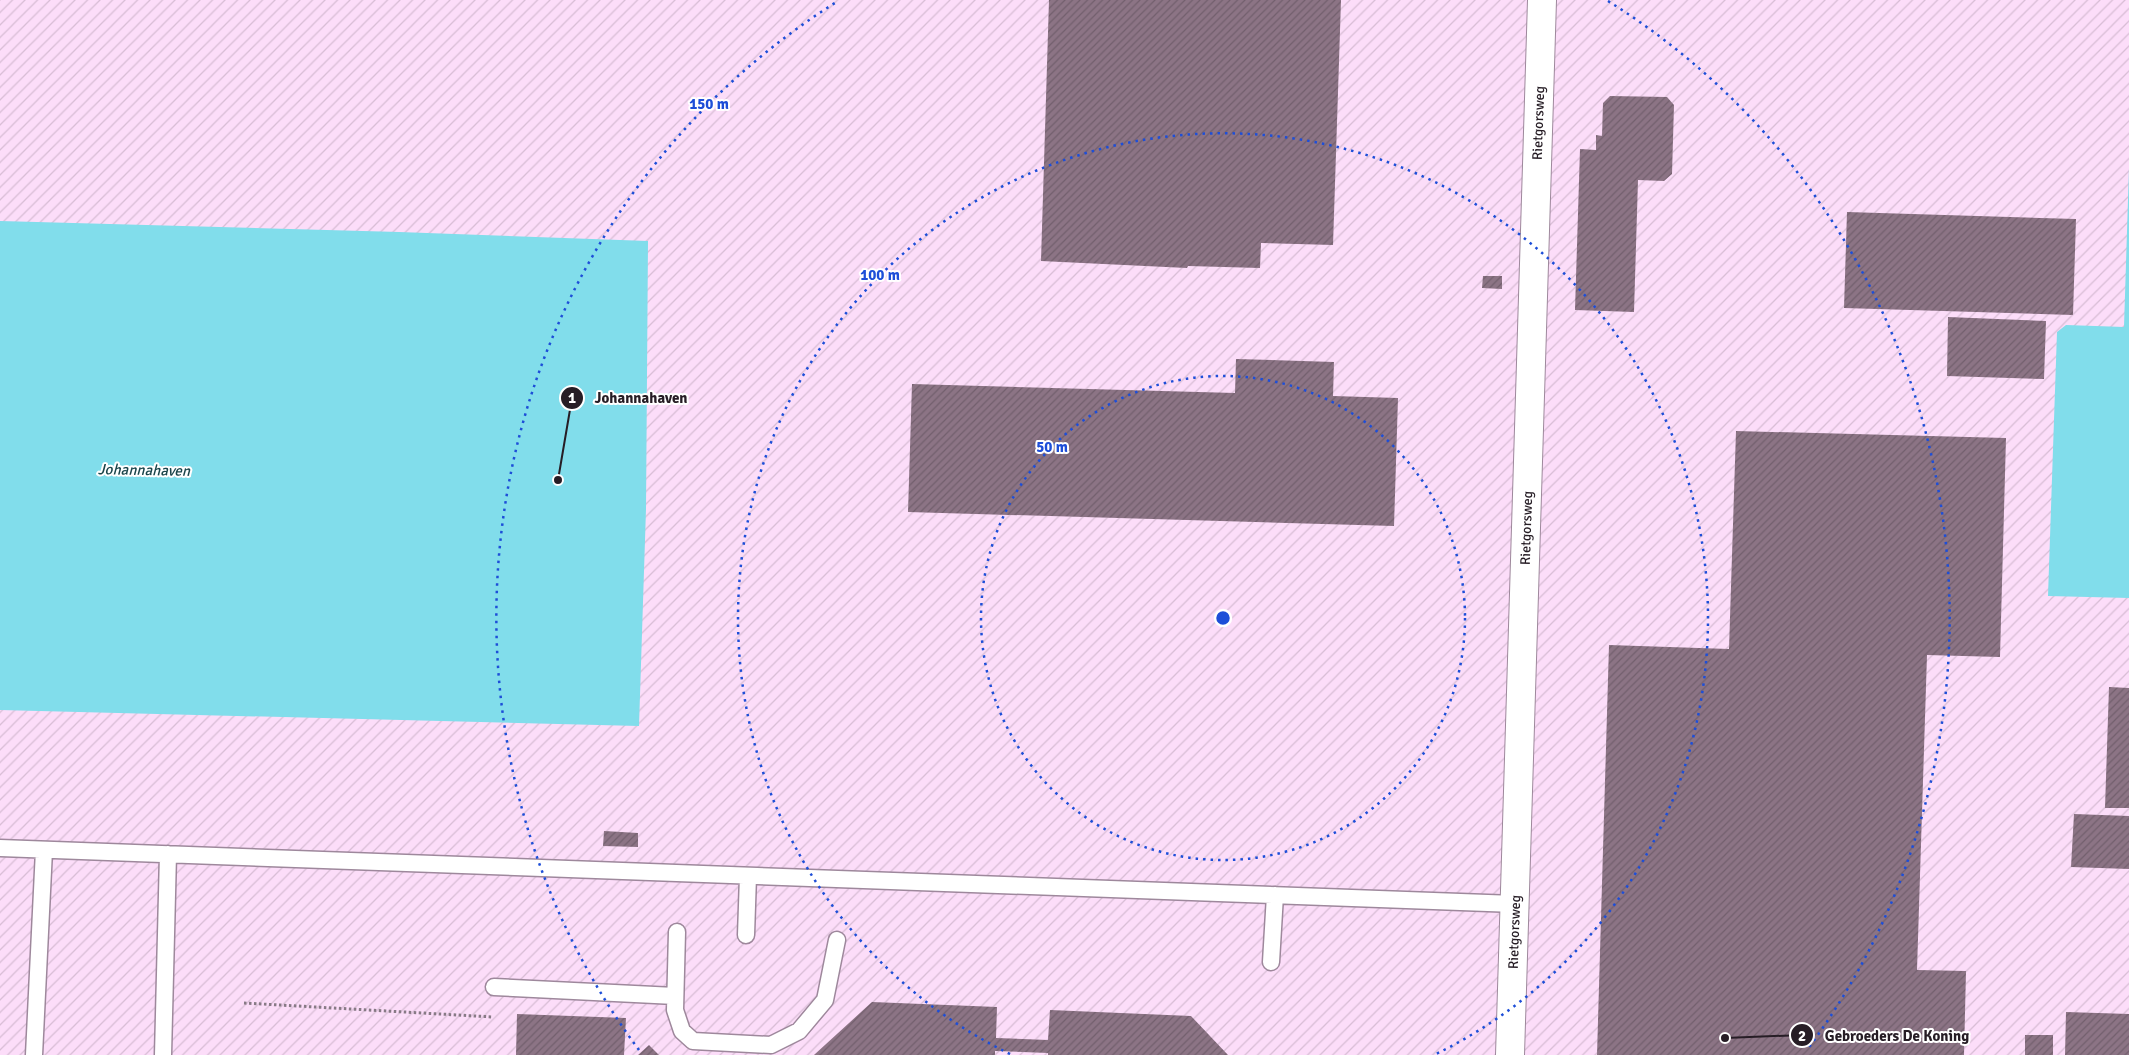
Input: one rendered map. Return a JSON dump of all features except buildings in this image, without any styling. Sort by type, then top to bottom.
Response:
[{"type":"street","name":"Rietgorsweg","points":[[1510,1055],[1542,0]]},
{"type":"lane","points":[[0,848],[1515,904]]},
{"type":"lane","points":[[34,1055],[44,850]]},
{"type":"lane","points":[[163,1055],[168,854]]},
{"type":"lane","points":[[746,935],[748,876]]},
{"type":"lane","points":[[1271,962],[1275,895]]},
{"type":"lane","points":[[677,932],[674,1010],[682,1031],[693,1041],[771,1045],[799,1031],[825,1000],[837,940]]},
{"type":"lane","points":[[494,987],[675,996]]},
{"type":"path","points":[[244,1003],[493,1017]]},
{"type":"shaded area","points":[[0,0],[2129,0],[2129,1055],[0,1055]]},
{"type":"water","points":[[2129,168],[2129,598],[2048,596],[2057,332],[2066,325],[2124,327]]},
{"type":"water","points":[[0,221],[648,241],[646,509],[639,726],[0,710]]},
{"type":"place","name":"Johannahaven","points":[[558,480]]},
{"type":"place","name":"Gebroeders De Koning","points":[[1725,1038]]}]
